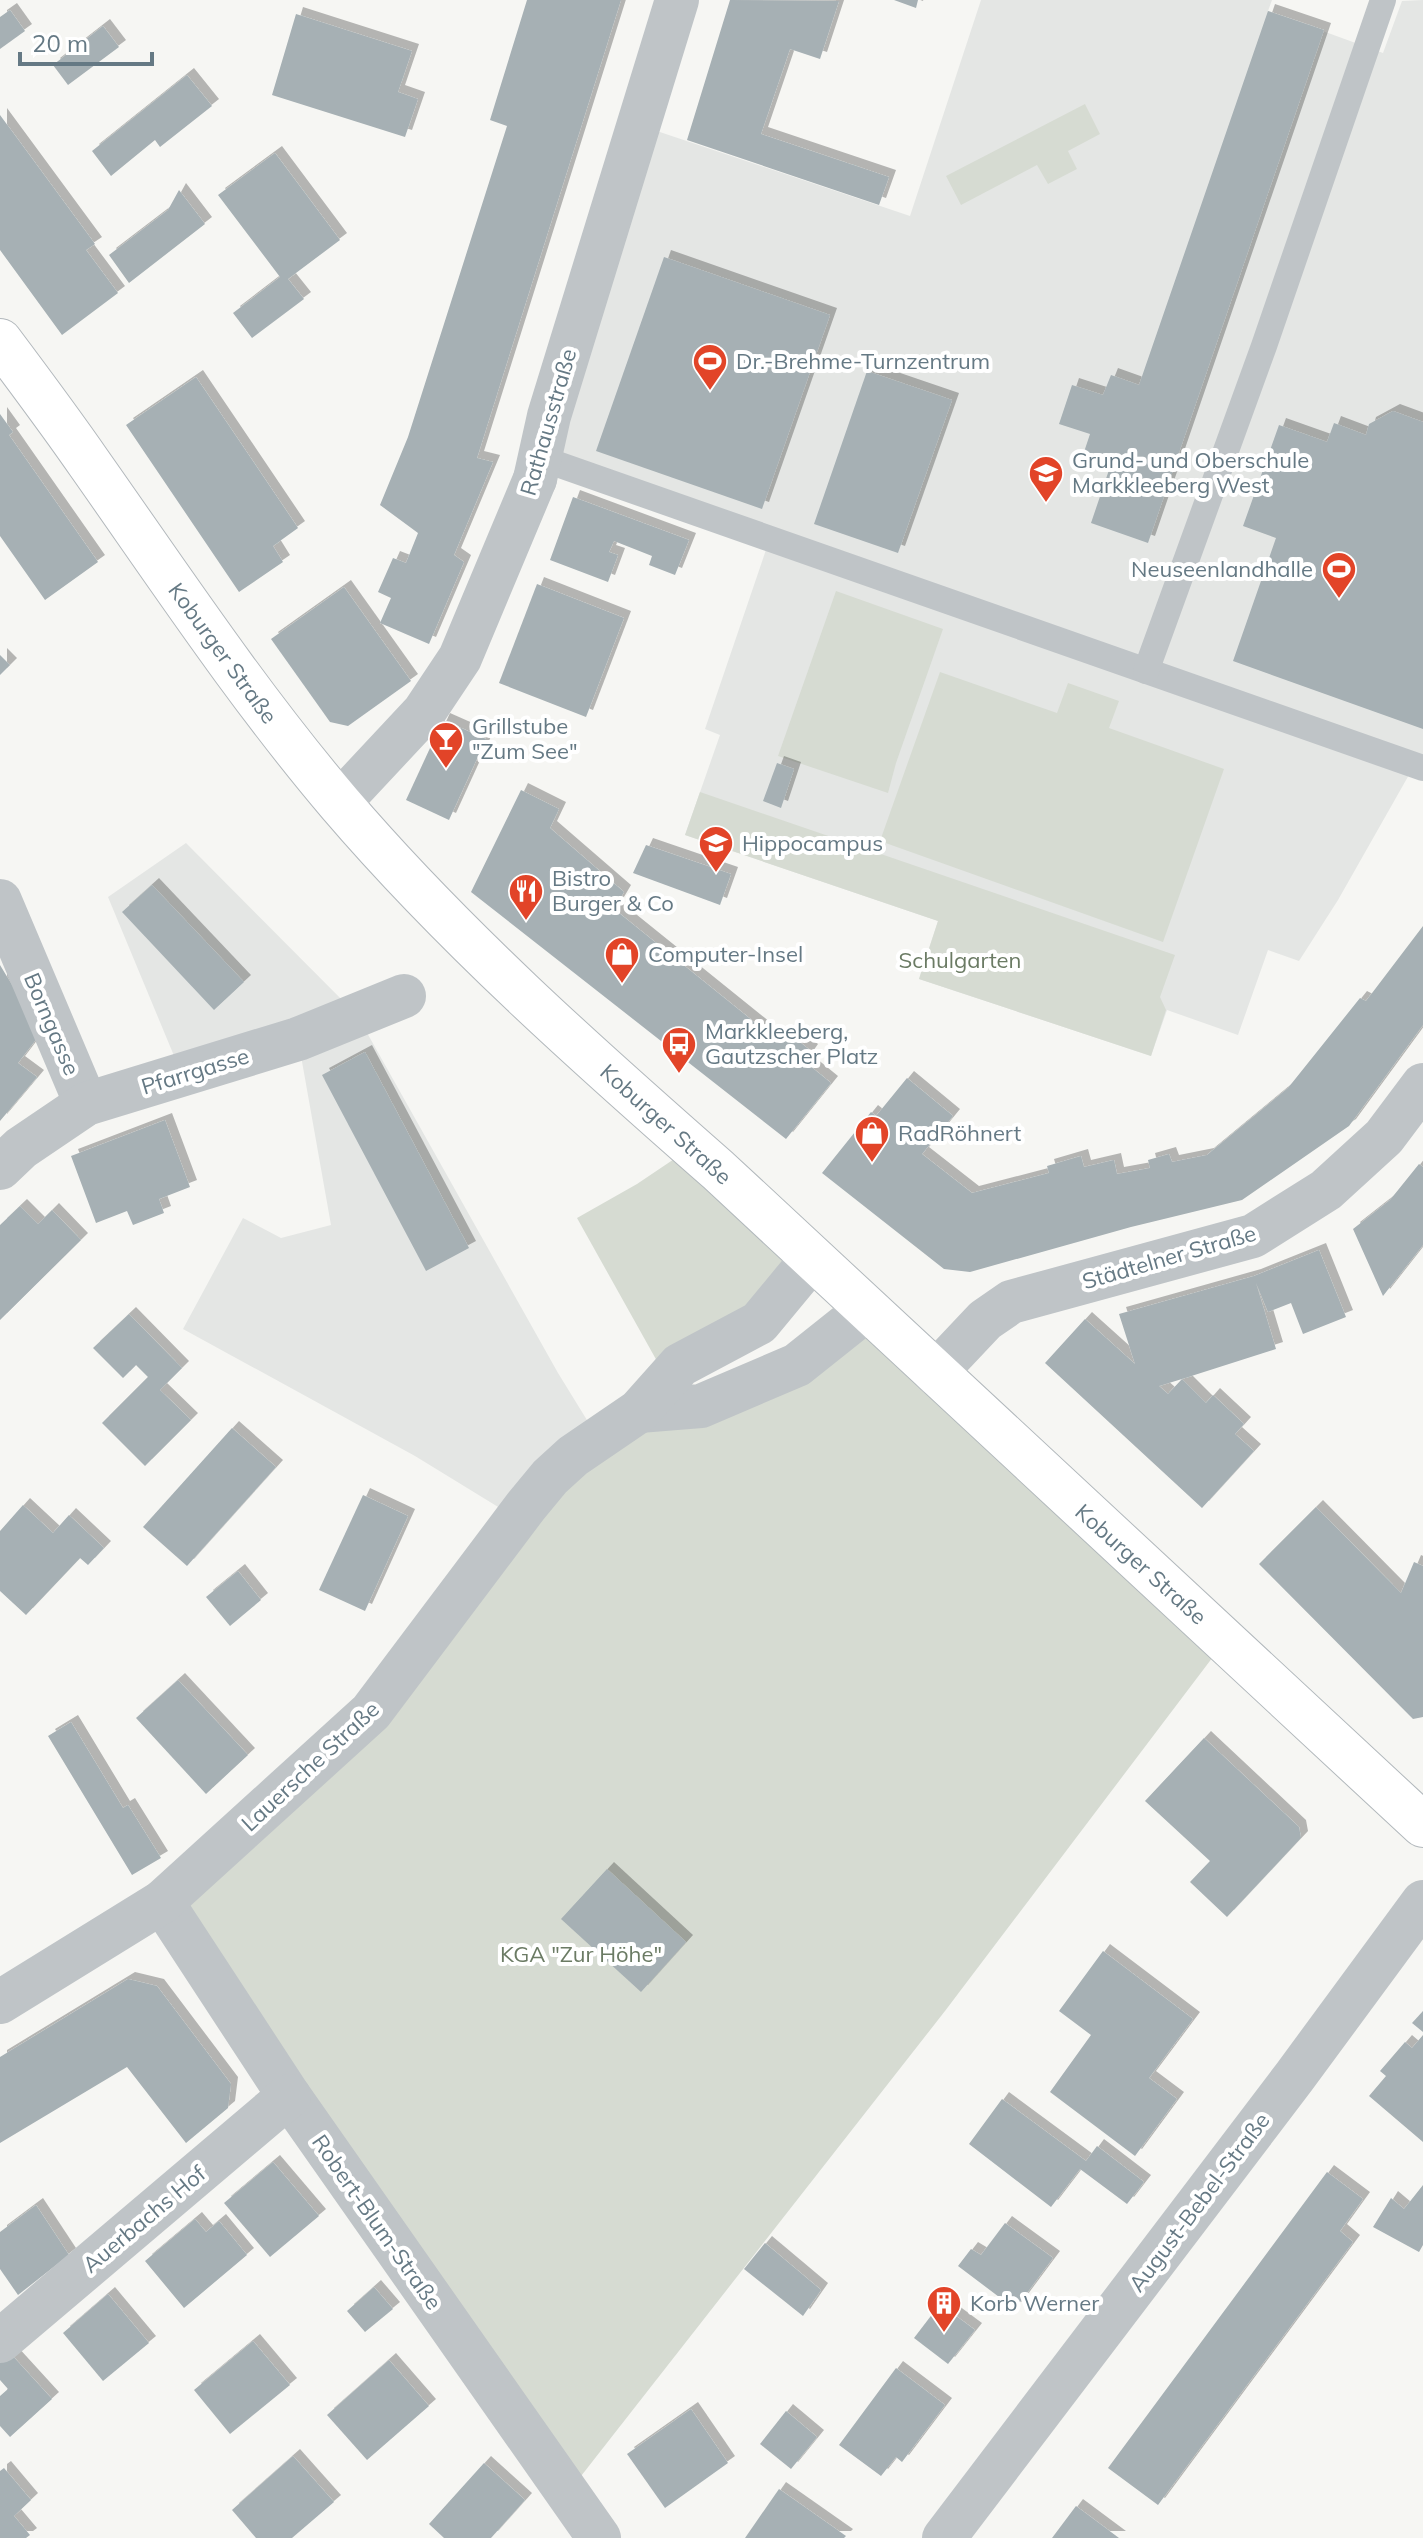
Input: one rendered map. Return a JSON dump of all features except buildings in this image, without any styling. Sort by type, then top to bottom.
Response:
[{"type":"main road","name":"Koburger Straße","points":[[0,341],[266,714],[405,877],[480,952],[1423,1825]]},
{"type":"street","name":"Rathausstraße","points":[[339,803],[424,712],[460,658],[537,469],[553,404],[677,0]]},
{"type":"street","name":"Borngasse","points":[[0,901],[86,1104]]},
{"type":"street","name":"Pfarrgasse","points":[[0,1168],[21,1148],[86,1104],[298,1039],[404,996]]},
{"type":"street","name":"Städtelner Straße","points":[[935,1373],[985,1320],[1011,1302],[1253,1236],[1326,1190],[1384,1137],[1423,1085]]},
{"type":"street","name":"Lauersche Straße","points":[[0,2002],[162,1902],[371,1712],[550,1477],[573,1456],[639,1411],[680,1365],[759,1323],[812,1259]]},
{"type":"street","name":"Lauersche Straße","points":[[639,1411],[701,1406],[797,1365],[866,1310]]},
{"type":"street","name":"Robert-Blum-Straße","points":[[162,1902],[289,2096],[588,2534]]},
{"type":"street","name":"August-Bebel-Straße","points":[[944,2538],[1295,2076],[1423,1902]]},
{"type":"street","name":"Auerbachs Hof","points":[[0,2341],[289,2096]]},
{"type":"lane","points":[[1146,671],[1264,346],[1383,0]]},
{"type":"lane","points":[[537,469],[792,549],[1423,768]]},
{"type":"shaded area","name":"Grund- und Oberschule Markkleeberg West","points":[[981,0],[1272,0],[1268,11],[1383,53],[1402,1],[1423,0],[1423,768],[1414,766],[1338,900],[1299,961],[1268,950],[1238,1035],[1167,1010],[1151,1056],[919,979],[938,921],[685,835],[720,735],[705,729],[769,541],[540,458],[639,125],[910,216]]},
{"type":"shaded area","points":[[186,843],[357,1015],[558,1373],[598,1438],[516,1518],[415,1456],[183,1329],[243,1218],[281,1238],[331,1225],[298,1039],[182,1075],[108,897]]},
{"type":"green space","points":[[1085,104],[1100,134],[1068,151],[1077,169],[1048,184],[1037,165],[961,205],[946,176]]},
{"type":"green space","points":[[836,591],[943,629],[888,793],[778,756]]},
{"type":"green space","points":[[940,672],[1057,713],[1068,683],[1119,701],[1109,728],[1224,769],[1163,942],[880,841]]},
{"type":"green space","name":"Schulgarten","points":[[700,792],[1175,955],[1160,997],[1166,1010],[1151,1056],[919,979],[938,921],[685,835]]},
{"type":"green space","points":[[692,1147],[812,1259],[667,1379],[577,1218],[637,1184]]},
{"type":"green space","name":"KGA \"Zur Höhe\"","points":[[866,1310],[1225,1641],[945,2011],[567,2494],[162,1902],[371,1712],[550,1477],[701,1406]]},
{"type":"place","name":"Dr.-Brehme-Turnzentrum","points":[[710,392]]},
{"type":"place","name":"Grund- und Oberschule Markkleeberg West","points":[[1046,504]]},
{"type":"place","name":"Neuseenlandhalle","points":[[1339,600]]},
{"type":"place","name":"Grillstube \"Zum See\"","points":[[446,770]]},
{"type":"place","name":"Hippocampus","points":[[716,874]]},
{"type":"place","name":"Bistro Burger & Co","points":[[526,922]]},
{"type":"place","name":"Computer-Insel","points":[[622,985]]},
{"type":"place","name":"Markkleeberg, Gautzscher Platz","points":[[679,1075]]},
{"type":"place","name":"RadRöhnert","points":[[872,1164]]},
{"type":"place","name":"Korb Werner","points":[[944,2334]]}]
